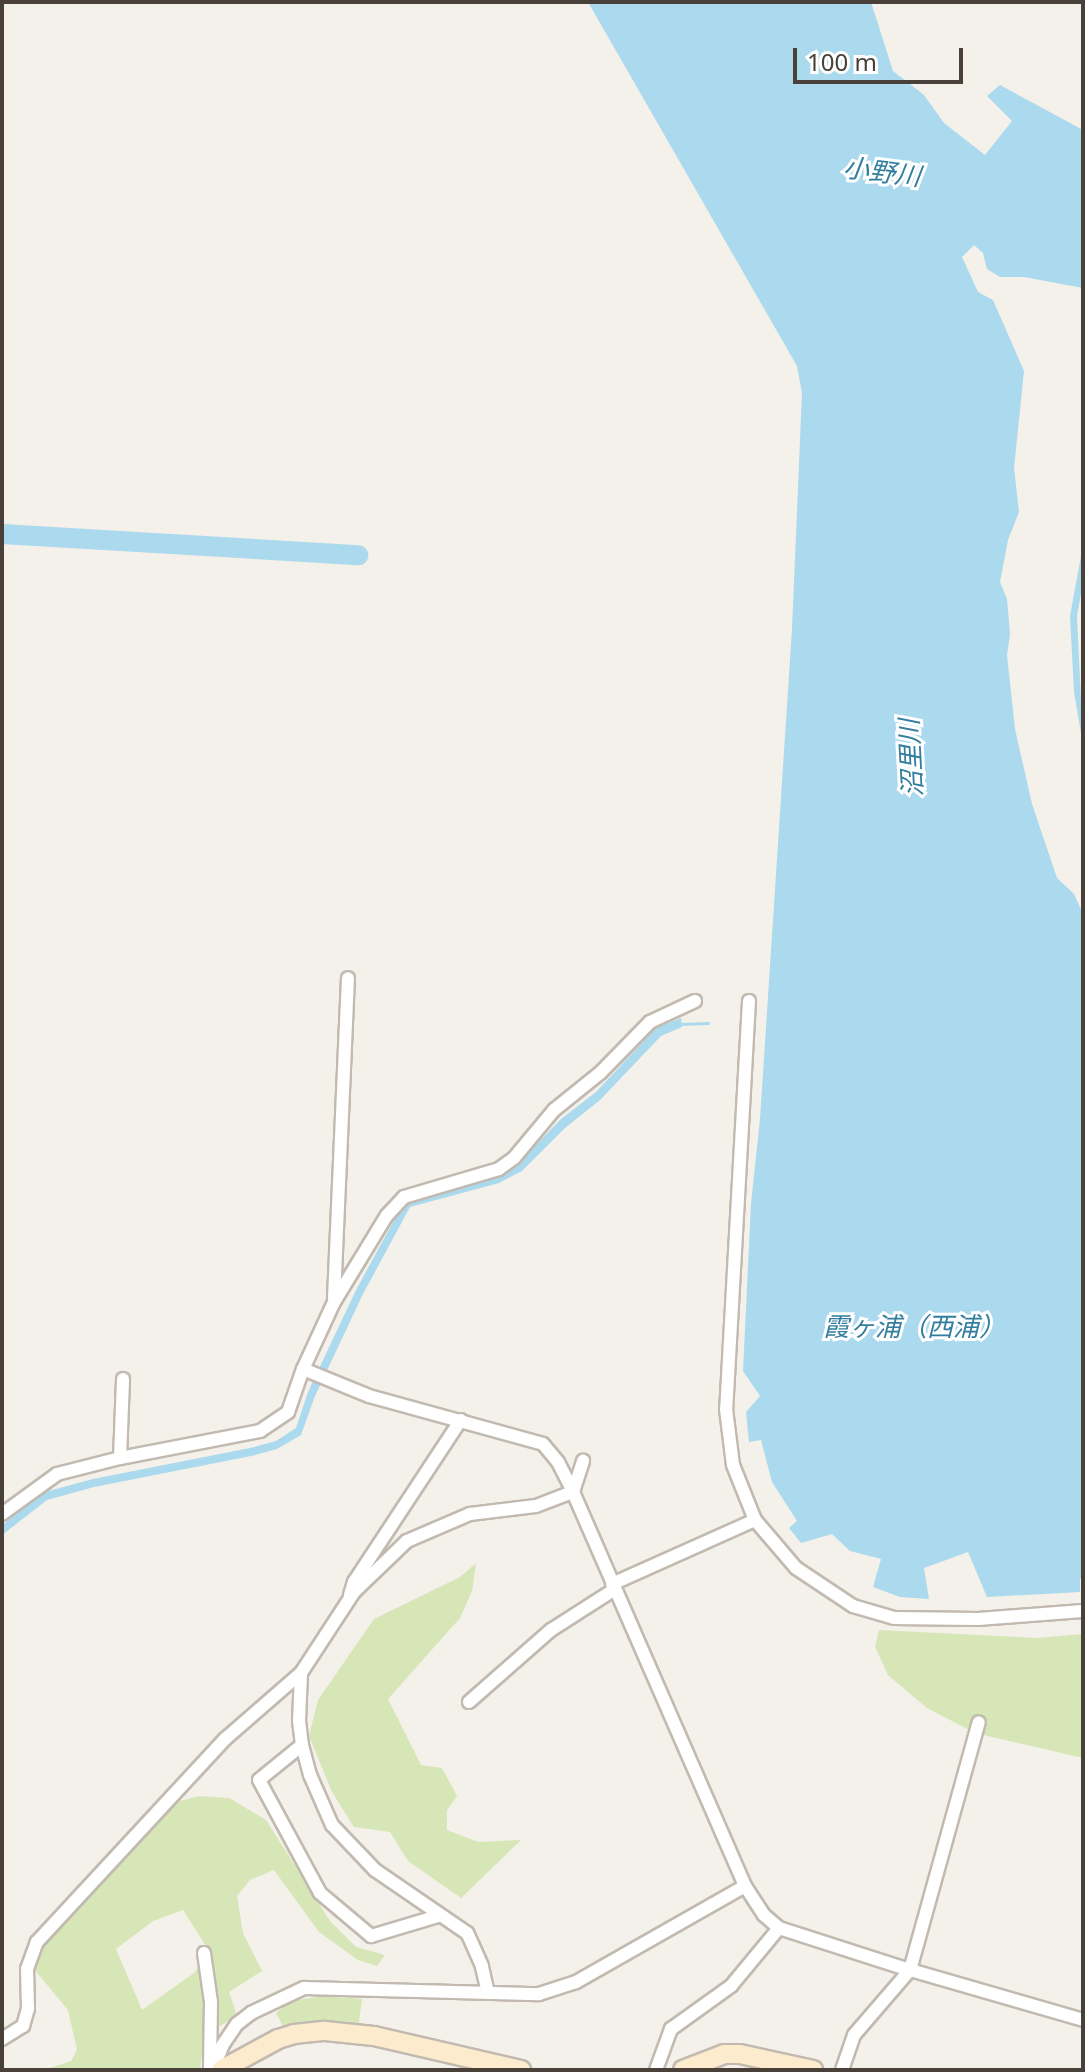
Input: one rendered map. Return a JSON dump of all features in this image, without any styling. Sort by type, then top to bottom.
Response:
[{"type":"street","points":[[334,1302],[348,978]]},
{"type":"street","points":[[2,1514],[57,1474],[120,1458],[260,1431],[288,1412],[303,1369],[334,1302],[387,1215],[404,1197],[499,1169],[514,1158],[554,1110],[600,1073],[650,1022],[695,1001]]},
{"type":"street","points":[[749,1001],[726,1409],[733,1465],[755,1520],[796,1568],[853,1606],[894,1618],[978,1619],[1083,1611]]},
{"type":"street","points":[[303,1369],[369,1396],[543,1444],[558,1462],[573,1492],[745,1886],[764,1915],[779,1928],[1083,2020]]},
{"type":"street","points":[[120,1458],[123,1379]]},
{"type":"street","points":[[350,1598],[354,1582],[461,1420]]},
{"type":"street","points":[[573,1492],[583,1461]]},
{"type":"street","points":[[2,2039],[23,2026],[28,2009],[27,1969],[37,1942],[225,1739],[301,1673],[350,1598],[407,1541],[470,1514],[536,1506],[573,1492]]},
{"type":"street","points":[[469,1702],[551,1630],[613,1587],[755,1520]]},
{"type":"street","points":[[301,1673],[299,1721],[302,1745],[310,1775],[332,1825],[375,1870],[467,1933],[482,1966],[488,1993]]},
{"type":"street","points":[[842,2070],[854,2035],[910,1970],[979,1722]]},
{"type":"street","points":[[302,1745],[259,1780],[320,1893],[371,1936],[438,1916]]},
{"type":"street","points":[[211,2070],[237,2024],[251,2013],[304,1988],[539,1994],[576,1982],[745,1886]]},
{"type":"street","points":[[656,2070],[671,2029],[731,1986],[779,1928]]},
{"type":"street","points":[[204,1953],[211,2002],[211,2070]]},
{"type":"street","points":[[221,2070],[278,2039],[325,2031],[374,2036],[521,2070]]},
{"type":"street","points":[[683,2070],[724,2054],[760,2056],[813,2070]]},
{"type":"green space","points":[[476,1563],[472,1591],[460,1618],[388,1699],[421,1765],[442,1768],[457,1796],[447,1810],[447,1830],[478,1842],[521,1840],[461,1898],[408,1861],[390,1832],[354,1827],[332,1792],[309,1736],[318,1700],[374,1619],[460,1577]]},
{"type":"green space","points":[[879,1630],[1037,1638],[1083,1634],[1083,1758],[975,1733],[927,1708],[888,1675],[875,1647]]},
{"type":"green space","points":[[199,1796],[229,1798],[266,1820],[330,1921],[356,1947],[385,1955],[377,1966],[358,1960],[319,1932],[274,1870],[250,1880],[237,1896],[243,1933],[262,1971],[229,1992],[237,2016],[205,2035],[200,2070],[44,2070],[71,2061],[77,2050],[68,2010],[34,1969],[42,1946],[73,1908],[176,1802]],"holes":[[[183,1910],[209,1951],[194,1973],[142,2010],[116,1949],[153,1921]]]},
{"type":"green space","points":[[323,1996],[362,1999],[358,2030],[285,2030],[276,2013],[291,2001]]},
{"type":"water","name":"霞ヶ浦（西浦）","points":[[588,2],[871,2],[893,71],[924,95],[944,123],[985,155],[1012,121],[987,96],[1000,85],[1083,130],[1083,288],[1024,277],[1000,277],[987,269],[983,253],[974,245],[962,257],[978,292],[993,300],[1024,371],[1014,468],[1019,512],[1008,540],[1000,582],[1007,599],[1010,634],[1007,655],[1015,729],[1032,804],[1057,878],[1074,894],[1083,914],[1083,1578],[1080,1579],[1080,1592],[987,1597],[968,1552],[924,1568],[929,1599],[900,1597],[873,1587],[881,1559],[850,1551],[832,1534],[801,1543],[789,1528],[797,1521],[772,1482],[761,1440],[749,1442],[746,1412],[760,1396],[743,1371],[751,1204],[760,1119],[792,629],[802,393],[797,366]]},
{"type":"water","points":[[1083,545],[1083,582],[1077,616],[1083,745],[1074,692],[1070,616]]},
{"type":"water","points":[[681,1018],[682,1027],[661,1036],[600,1100],[565,1128],[522,1171],[499,1183],[410,1207],[363,1294],[315,1396],[301,1435],[277,1449],[251,1456],[94,1487],[47,1500],[2,1535],[2,1525],[45,1492],[93,1479],[250,1448],[276,1441],[296,1428],[308,1392],[356,1290],[404,1202],[497,1174],[518,1163],[561,1119],[596,1092],[656,1028]]},
{"type":"waterway","points":[[2,534],[358,555]]},
{"type":"waterway","points":[[680,1024],[708,1023]]},
{"type":"water label","name":"小野川","points":[[882,172]]},
{"type":"water label","name":"沼里川","points":[[911,758]]}]
